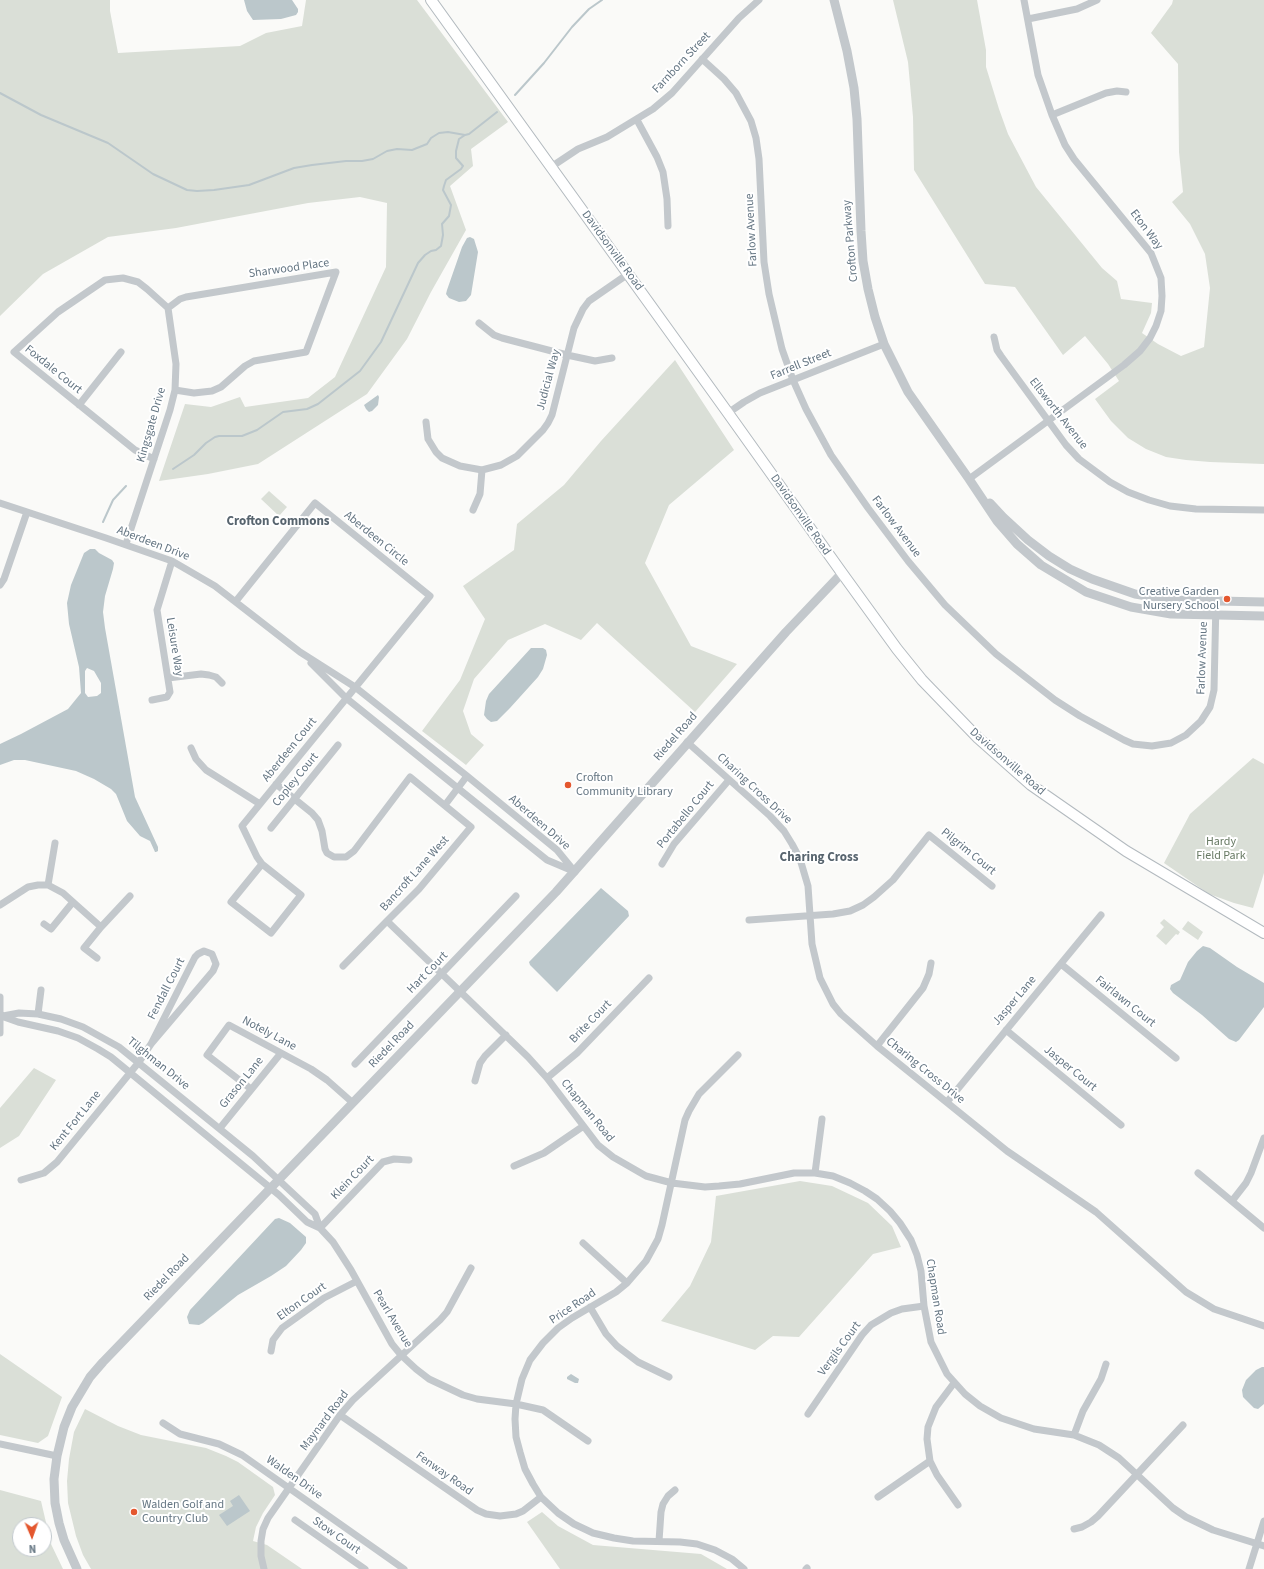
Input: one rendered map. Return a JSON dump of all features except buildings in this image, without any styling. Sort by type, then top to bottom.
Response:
[{"type":"main road","name":"Davidsonville Road","points":[[431,0],[842,574],[897,649],[922,680],[948,709],[1006,764],[1058,805],[1126,851],[1264,933]]},
{"type":"street","name":"Farnborn Street","points":[[551,167],[578,148],[607,137],[653,109],[672,93],[739,18],[759,0]]},
{"type":"street","name":"Crofton Parkway","points":[[834,0],[847,51],[854,88],[857,119],[863,261],[873,310],[884,344],[908,392],[922,415],[969,479],[997,521],[1017,544],[1041,565],[1086,592],[1131,607],[1171,614],[1264,616]]},
{"type":"street","name":"Eton Way","points":[[969,479],[1124,365],[1140,351],[1150,338],[1161,311],[1161,278],[1151,253],[1079,165],[1065,145],[1052,115],[1038,75],[1024,0]]},
{"type":"street","points":[[1028,19],[1076,9],[1097,0]]},
{"type":"street","name":"Farlow Avenue","points":[[702,59],[724,79],[736,93],[751,121],[756,138],[759,159],[764,262],[768,294],[782,349],[793,380],[809,415],[831,455],[868,508],[908,561],[945,605],[996,654],[1025,678],[1080,716],[1133,744],[1161,746],[1179,740],[1201,721],[1210,707],[1214,690],[1216,601]]},
{"type":"street","points":[[1052,115],[1106,93],[1126,92]]},
{"type":"street","points":[[637,120],[657,157],[663,172],[667,199],[668,226]]},
{"type":"street","name":"Sharwood Place","points":[[168,308],[186,297],[336,272],[306,352],[254,361],[245,366],[220,387],[212,391],[194,394],[175,390]]},
{"type":"street","name":"Judicial Way","points":[[426,422],[428,439],[436,452],[442,458],[460,466],[482,470],[501,465],[513,458],[543,430],[552,414],[574,328],[583,309],[589,301],[628,274]]},
{"type":"street","name":"Foxdale Court","points":[[154,459],[135,450],[14,352],[58,312],[105,280],[123,278],[138,282],[168,308]]},
{"type":"street","name":"Kingsgate Drive","points":[[126,544],[170,410],[175,390],[176,364],[168,308]]},
{"type":"street","points":[[480,324],[490,333],[502,338],[567,355],[588,360],[603,360],[612,358]]},
{"type":"street","name":"Ellsworth Avenue","points":[[994,337],[997,350],[1066,445],[1079,459],[1110,482],[1128,492],[1170,506],[1196,509],[1264,510]]},
{"type":"street","name":"Farrell Street","points":[[728,413],[751,397],[884,344]]},
{"type":"street","points":[[79,405],[121,352]]},
{"type":"street","points":[[473,510],[480,494],[482,470]]},
{"type":"street","name":"Crofton Parkway","points":[[969,479],[1003,517],[1028,540],[1070,569],[1092,579],[1135,594],[1172,600],[1264,602]]},
{"type":"street","name":"Aberdeen Drive","points":[[0,503],[126,544],[172,561],[210,582],[300,652],[355,687],[557,850],[575,872]]},
{"type":"street","name":"Aberdeen Circle","points":[[236,602],[315,504],[430,596],[355,687]]},
{"type":"street","points":[[0,585],[4,579],[27,512]]},
{"type":"street","name":"Leisure Way","points":[[152,700],[169,695],[168,678],[157,610],[172,561]]},
{"type":"street","name":"Riedel Road","points":[[77,1569],[64,1540],[58,1516],[54,1479],[57,1456],[66,1420],[80,1391],[90,1377],[575,872],[687,742],[786,632],[842,574]]},
{"type":"street","name":"Aberdeen Drive","points":[[300,652],[346,698],[547,860],[575,872]]},
{"type":"street","points":[[168,678],[209,675],[222,683]]},
{"type":"street","name":"Aberdeen Court","points":[[262,864],[256,857],[242,826],[355,687]]},
{"type":"street","name":"Charing Cross Drive","points":[[687,742],[770,816],[784,831],[792,844],[805,872],[808,886],[812,944],[815,962],[826,991],[841,1014],[877,1046],[1007,1151],[1096,1212],[1186,1292],[1214,1310],[1264,1326]]},
{"type":"street","name":"Copley Court","points":[[271,828],[338,745]]},
{"type":"street","points":[[191,748],[196,759],[206,770],[260,804]]},
{"type":"street","points":[[276,784],[295,798],[318,820],[327,853],[334,857],[340,858],[346,857],[354,851],[410,778],[444,805],[467,776]]},
{"type":"street","name":"Portabello Court","points":[[662,864],[674,844],[730,780]]},
{"type":"street","name":"Bancroft Lane West","points":[[444,805],[471,827],[420,889],[387,921],[460,991]]},
{"type":"street","name":"Pilgrim Court","points":[[811,916],[850,911],[874,897],[893,880],[929,835],[992,886]]},
{"type":"street","points":[[48,885],[55,843]]},
{"type":"street","points":[[262,864],[301,895],[271,933],[232,902],[262,864]]},
{"type":"street","points":[[0,905],[28,887],[48,885],[63,893],[101,927]]},
{"type":"street","points":[[97,958],[84,948],[130,896]]},
{"type":"street","name":"Hart Court","points":[[355,1064],[516,896]]},
{"type":"street","points":[[44,924],[51,929],[73,902]]},
{"type":"street","name":"Jasper Lane","points":[[947,1102],[1101,915]]},
{"type":"street","points":[[749,920],[811,916]]},
{"type":"street","points":[[343,966],[387,921]]},
{"type":"street","name":"Fendall Court","points":[[139,1062],[151,1044],[213,971],[216,964],[212,954],[204,951],[195,957],[151,1044]]},
{"type":"street","points":[[877,1046],[923,988],[929,974],[931,963]]},
{"type":"street","name":"Fairlawn Court","points":[[1061,964],[1176,1058]]},
{"type":"street","name":"Brite Court","points":[[547,1078],[572,1058],[649,978]]},
{"type":"street","points":[[38,1014],[41,990]]},
{"type":"street","name":"Chapman Road","points":[[460,991],[528,1057],[547,1078],[582,1127],[598,1145],[613,1157],[646,1176],[672,1184],[705,1187],[740,1184],[794,1173],[816,1173],[833,1176],[850,1183],[877,1199],[900,1223],[911,1240],[917,1255],[931,1342],[954,1383],[965,1394],[980,1406],[1001,1418],[1034,1429],[1074,1435],[1099,1445],[1119,1458],[1173,1508],[1186,1517],[1213,1530],[1260,1545]]},
{"type":"street","points":[[0,998],[0,1033]]},
{"type":"street","name":"Tilghman Drive","points":[[0,1016],[19,1013],[38,1014],[61,1019],[83,1027],[119,1047],[220,1128],[253,1156],[278,1181]]},
{"type":"street","name":"Tilghman Drive","points":[[0,1016],[18,1022],[58,1031],[78,1038],[104,1053],[270,1189]]},
{"type":"street","name":"Notely Lane","points":[[251,1089],[207,1055],[229,1025],[311,1069],[353,1104]]},
{"type":"street","name":"Jasper Court","points":[[1006,1030],[1121,1125]]},
{"type":"street","points":[[475,1080],[480,1063],[485,1056],[506,1036]]},
{"type":"street","name":"Grason Lane","points":[[220,1128],[281,1053]]},
{"type":"street","name":"Price Road","points":[[738,1055],[699,1094],[690,1108],[685,1120],[672,1184],[658,1239],[646,1261],[627,1283],[616,1292],[558,1328],[543,1343],[530,1360],[522,1379],[516,1404],[516,1437],[525,1469],[541,1497],[558,1513],[574,1524],[593,1533],[614,1538],[633,1541],[659,1541],[697,1544],[715,1550],[732,1559],[744,1569]]},
{"type":"street","name":"Kent Fort Lane","points":[[21,1180],[44,1173],[54,1165],[139,1062]]},
{"type":"street","points":[[816,1173],[822,1119]]},
{"type":"street","points":[[514,1166],[544,1154],[582,1127]]},
{"type":"street","points":[[1232,1201],[1246,1183],[1264,1138]]},
{"type":"street","name":"Klein Court","points":[[320,1228],[383,1162],[394,1159],[409,1160]]},
{"type":"street","points":[[1198,1173],[1264,1228]]},
{"type":"street","name":"Pearl Avenue","points":[[278,1181],[287,1187],[315,1214],[320,1228],[332,1242],[357,1281],[384,1330],[401,1355],[416,1369],[445,1388],[463,1395],[477,1399],[516,1404],[543,1410],[588,1442]]},
{"type":"street","name":"Pearl Avenue","points":[[270,1189],[279,1195],[307,1222],[320,1228]]},
{"type":"street","points":[[583,1243],[627,1283]]},
{"type":"street","name":"Maynard Road","points":[[264,1569],[261,1556],[261,1541],[263,1529],[268,1518],[340,1415],[353,1400],[447,1312],[471,1268]]},
{"type":"street","name":"Elton Court","points":[[271,1351],[273,1340],[282,1328],[324,1298],[357,1281]]},
{"type":"street","name":"Vergils Court","points":[[808,1414],[871,1325],[891,1313],[902,1309],[924,1306]]},
{"type":"street","points":[[590,1307],[606,1334],[617,1346],[638,1362],[669,1377]]},
{"type":"street","points":[[1074,1435],[1082,1411],[1101,1379],[1106,1364]]},
{"type":"street","points":[[954,1383],[942,1397],[931,1415],[927,1439],[930,1461],[958,1505]]},
{"type":"street","name":"Fenway Road","points":[[340,1415],[477,1510],[486,1514],[500,1516],[516,1514],[522,1512],[541,1497]]},
{"type":"street","name":"Walden Drive","points":[[163,1423],[180,1434],[207,1440],[229,1448],[242,1455],[404,1569]]},
{"type":"street","points":[[1074,1529],[1091,1522],[1184,1425]]},
{"type":"street","points":[[0,1444],[57,1456]]},
{"type":"street","points":[[878,1497],[930,1461]]},
{"type":"street","points":[[659,1541],[663,1504],[668,1496],[675,1490]]},
{"type":"street","name":"Stow Court","points":[[295,1520],[365,1569]]},
{"type":"street","points":[[1249,1569],[1260,1545],[1264,1521]]},
{"type":"green space","points":[[0,0],[110,0],[110,11],[118,53],[240,46],[266,33],[302,26],[306,0],[417,0],[508,122],[471,149],[473,166],[450,186],[466,230],[431,292],[407,339],[367,394],[258,464],[208,474],[159,481],[185,404],[211,407],[240,397],[245,407],[308,398],[335,377],[386,267],[387,203],[360,197],[308,203],[176,228],[108,237],[43,274],[0,316]]},
{"type":"green space","points":[[893,0],[977,0],[986,50],[986,67],[999,109],[1008,134],[1036,187],[1102,268],[1117,281],[1121,299],[1152,303],[1151,313],[1142,333],[1158,344],[1181,356],[1204,347],[1210,288],[1205,254],[1190,224],[1172,202],[1183,192],[1179,152],[1178,64],[1151,33],[1172,4],[1173,0],[1264,0],[1264,464],[1210,462],[1166,457],[1146,449],[1128,438],[1111,421],[1095,399],[1119,381],[1108,364],[1085,336],[1063,355],[1015,287],[985,284],[914,170],[913,117],[908,62]]},
{"type":"green space","points":[[675,360],[734,450],[669,505],[645,563],[691,646],[737,664],[695,712],[597,623],[581,640],[545,624],[508,640],[474,679],[463,711],[471,734],[484,745],[466,765],[422,731],[460,680],[485,619],[463,586],[514,550],[517,524],[564,485],[601,441]]},
{"type":"green space","points":[[269,491],[287,507],[279,516],[261,499]]},
{"type":"green space","name":"Hardy Field Park","points":[[1253,758],[1264,764],[1264,873],[1253,908],[1209,894],[1164,863],[1190,814]]},
{"type":"green space","points":[[1164,919],[1180,932],[1178,935],[1176,934],[1166,945],[1156,936],[1164,927],[1160,923]]},
{"type":"green space","points":[[1188,921],[1203,932],[1198,940],[1182,929]]},
{"type":"green space","points":[[34,1068],[56,1080],[19,1136],[0,1148],[0,1108]]},
{"type":"green space","points":[[800,1181],[832,1186],[868,1203],[892,1226],[901,1247],[873,1254],[799,1337],[773,1336],[755,1350],[661,1321],[690,1286],[711,1242],[716,1196]]},
{"type":"green space","points":[[0,1354],[62,1397],[48,1436],[38,1443],[0,1435]]},
{"type":"green space","points":[[85,1409],[118,1426],[141,1435],[206,1448],[226,1456],[238,1462],[273,1487],[275,1495],[256,1527],[253,1541],[267,1545],[302,1569],[91,1569],[83,1555],[76,1536],[68,1503],[67,1481],[74,1432]]},
{"type":"green space","points":[[0,1490],[41,1501],[45,1517],[12,1517],[12,1557],[52,1557],[52,1546],[63,1569],[0,1569]]},
{"type":"green space","points":[[542,1512],[558,1526],[593,1545],[701,1554],[727,1569],[560,1569],[527,1522]]},
{"type":"shaded area","points":[[244,0],[292,0],[298,9],[298,12],[296,15],[281,19],[253,20],[247,11]]},
{"type":"shaded area","points":[[470,237],[474,239],[478,252],[471,295],[466,301],[459,302],[449,298],[446,294],[462,247],[467,238]]},
{"type":"shaded area","points":[[378,395],[378,405],[369,412],[364,405]]},
{"type":"shaded area","points":[[90,549],[95,549],[112,560],[114,563],[105,596],[103,612],[105,628],[135,797],[158,847],[158,851],[156,852],[150,841],[140,836],[127,821],[116,794],[111,789],[94,779],[76,771],[25,760],[14,760],[0,765],[0,744],[68,709],[81,693],[79,667],[69,624],[67,603],[71,585],[84,553]],"holes":[[[87,668],[94,671],[101,683],[101,693],[97,696],[88,697],[85,693],[85,671]]]},
{"type":"shaded area","points":[[531,648],[543,648],[546,650],[547,655],[543,669],[538,677],[510,708],[497,721],[491,722],[484,715],[486,701],[489,694]]},
{"type":"shaded area","points":[[601,888],[628,911],[629,916],[557,992],[530,965],[529,962]]},
{"type":"shaded area","points":[[1203,946],[1210,948],[1237,967],[1264,983],[1264,1007],[1236,1042],[1229,1039],[1170,989],[1171,985],[1180,980],[1188,962]]},
{"type":"shaded area","points":[[279,1218],[290,1223],[306,1237],[306,1243],[301,1250],[286,1266],[238,1295],[203,1323],[199,1325],[189,1324],[187,1317],[190,1310],[275,1219]]},
{"type":"shaded area","points":[[1264,1367],[1264,1404],[1258,1409],[1254,1408],[1243,1397],[1242,1390],[1246,1380],[1256,1370]]},
{"type":"shaded area","points":[[571,1374],[579,1379],[578,1383],[567,1379],[567,1377]]},
{"type":"shaded area","points":[[239,1495],[250,1511],[227,1526],[219,1515],[233,1506],[230,1501]]},
{"type":"waterway","points":[[515,95],[544,63],[572,27],[589,9],[602,0]]},
{"type":"waterway","points":[[0,93],[41,115],[108,143],[153,174],[187,190],[197,191],[249,185],[294,168],[346,161],[362,161],[373,159],[387,151],[397,149],[412,150],[427,144],[431,138],[439,133],[448,132],[465,135],[469,134],[497,112]]},
{"type":"waterway","points":[[173,469],[194,455],[206,443],[215,437],[242,436],[257,430],[283,412],[307,409],[318,404],[360,371],[381,342],[418,263],[425,255],[441,246],[443,235],[442,224],[449,216],[451,205],[443,190],[446,180],[463,166],[456,158],[456,151],[459,139],[465,135]]},
{"type":"waterway","points":[[103,522],[113,500],[126,486]]},
{"type":"place","name":"Creative Garden Nursery School","points":[[1227,599]]},
{"type":"place","name":"Crofton Community Library","points":[[568,785]]},
{"type":"place","name":"Walden Golf and Country Club","points":[[134,1512]]},
{"type":"district","name":"Crofton Commons","points":[[278,522]]},
{"type":"district","name":"Charing Cross","points":[[819,858]]}]
